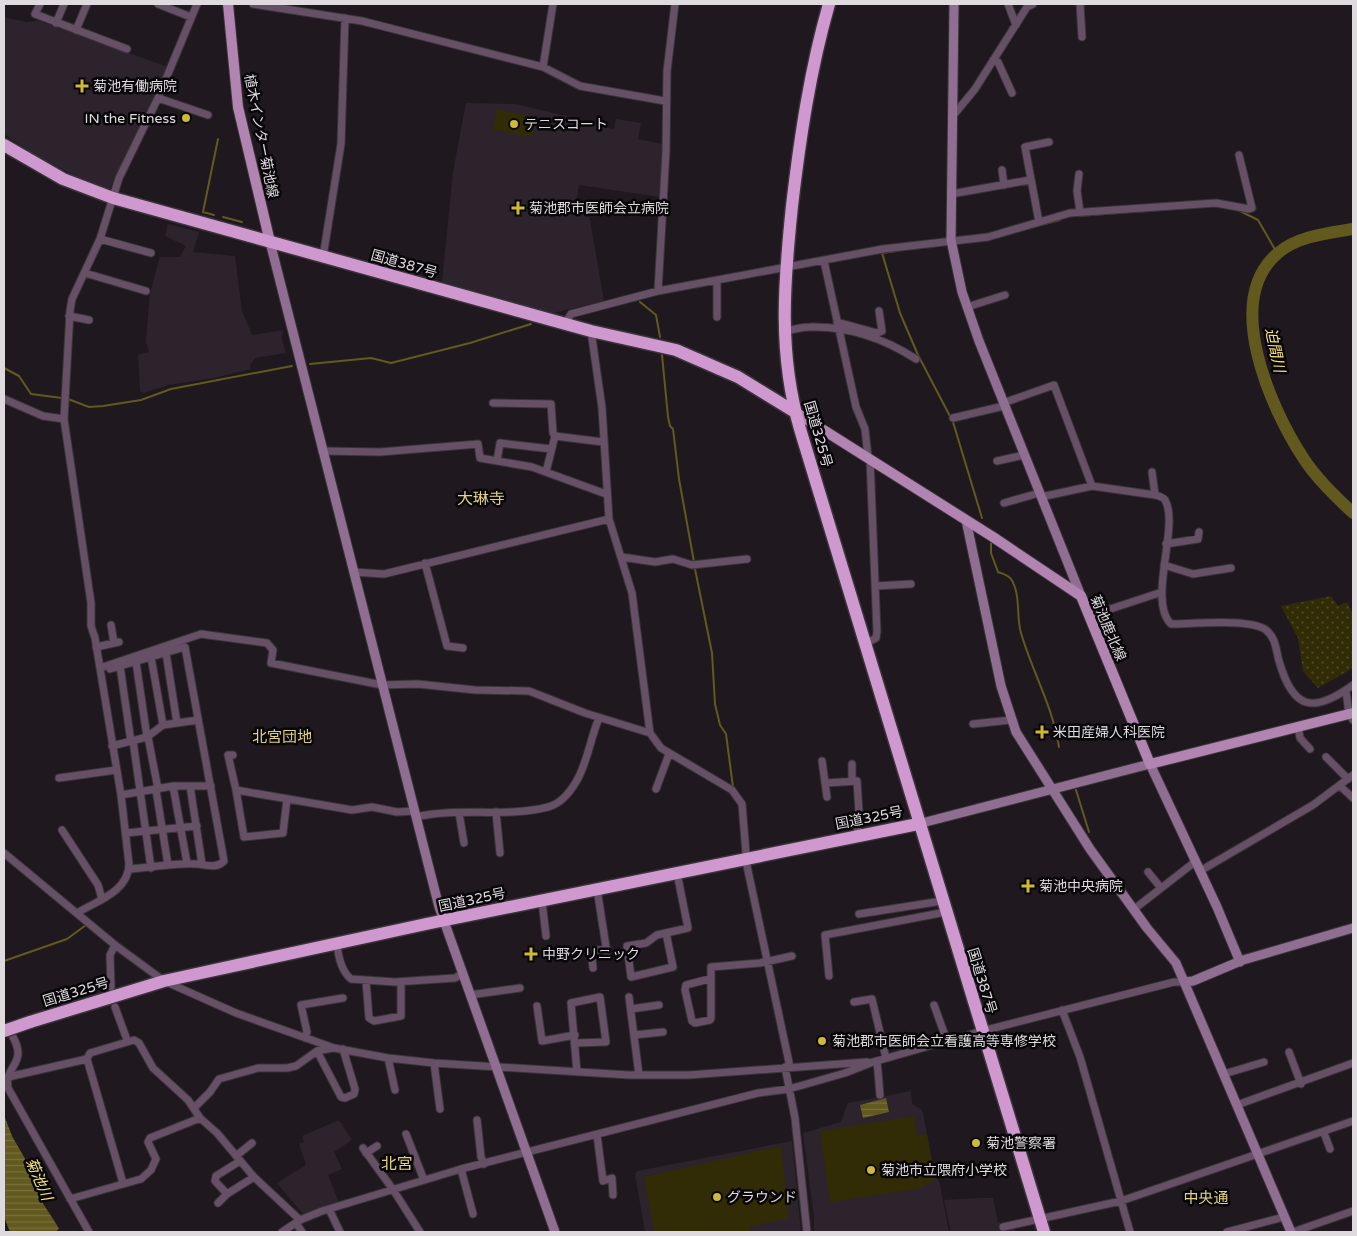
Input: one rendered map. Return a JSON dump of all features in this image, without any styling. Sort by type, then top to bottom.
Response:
[{"type":"highway","name":"国道325号","points":[[8,1033],[30,1022],[164,981],[542,900],[918,824],[795,412],[784,331],[785,269],[800,140],[817,52],[830,4]]},
{"type":"highway","name":"国道387号","points":[[4,145],[62,179],[113,198],[591,331],[662,346],[691,355],[738,377],[795,412]]},
{"type":"highway","name":"国道387号","points":[[918,824],[1042,1226]]},
{"type":"main road","name":"植木インター菊池線","points":[[228,4],[238,107],[270,242]]},
{"type":"main road","name":"菊池鹿北線","points":[[795,412],[966,520],[1081,596],[1150,764]]},
{"type":"main road","points":[[1150,764],[1298,727],[1352,716]]},
{"type":"street","points":[[40,4],[35,14],[128,49]]},
{"type":"street","points":[[56,22],[64,4]]},
{"type":"street","points":[[76,30],[87,4]]},
{"type":"street","points":[[158,4],[191,17]]},
{"type":"street","points":[[77,913],[120,886],[129,869],[121,795],[91,626],[91,603],[64,419],[69,316],[72,299],[100,239],[119,178],[158,98],[197,4]]},
{"type":"street","points":[[253,4],[345,18],[488,51],[543,67],[580,86],[665,101]]},
{"type":"street","points":[[543,67],[553,4]]},
{"type":"street","points":[[658,291],[666,152],[665,101],[675,4]]},
{"type":"street","points":[[954,4],[951,240],[967,307],[1081,596]]},
{"type":"street","points":[[1008,4],[1016,25]]},
{"type":"street","points":[[1080,4],[1082,37]]},
{"type":"street","points":[[952,117],[972,93],[1029,5]]},
{"type":"street","points":[[324,257],[341,144],[345,18]]},
{"type":"street","points":[[993,60],[998,62],[1012,93]]},
{"type":"street","points":[[158,98],[208,114]]},
{"type":"street","points":[[1039,222],[1025,148],[1049,142]]},
{"type":"street","points":[[566,324],[571,314],[658,291],[785,269],[883,249],[988,237],[1080,212],[1216,203],[1249,209],[1252,208],[1239,155]]},
{"type":"street","points":[[1002,170],[1004,185]]},
{"type":"street","points":[[1079,174],[1080,212]]},
{"type":"street","points":[[951,194],[1030,180]]},
{"type":"street","points":[[100,239],[151,253]]},
{"type":"street","points":[[270,242],[415,814],[444,921],[555,1232]]},
{"type":"street","points":[[824,261],[856,407],[866,429],[877,632],[876,638],[865,644]]},
{"type":"street","points":[[85,273],[146,291]]},
{"type":"street","points":[[717,281],[717,317]]},
{"type":"street","points":[[967,307],[1005,295]]},
{"type":"street","points":[[784,331],[810,327],[837,326],[877,333],[882,331],[879,311]]},
{"type":"street","points":[[69,316],[89,320]]},
{"type":"street","points":[[837,326],[898,347],[916,359]]},
{"type":"street","points":[[591,331],[602,408],[609,519],[632,593],[650,733],[661,748],[732,790],[742,804],[746,859],[788,1067],[796,1118],[807,1232]]},
{"type":"street","points":[[953,418],[1004,404],[1054,385],[1092,486]]},
{"type":"street","points":[[4,399],[43,416],[64,419]]},
{"type":"street","points":[[493,403],[551,404],[552,433],[555,436],[551,449],[552,455],[546,472]]},
{"type":"street","points":[[555,436],[603,442]]},
{"type":"street","points":[[497,461],[500,443],[551,449]]},
{"type":"street","points":[[322,450],[380,452],[478,444],[480,458],[546,472],[606,494]]},
{"type":"street","points":[[997,461],[1024,454]]},
{"type":"street","points":[[1152,472],[1155,495]]},
{"type":"street","points":[[1004,503],[1092,486],[1155,495],[1166,502],[1166,544],[1162,592],[1164,614],[1171,624],[1225,622],[1265,629],[1274,639],[1282,669],[1291,690],[1304,702],[1315,705],[1324,703],[1353,685]]},
{"type":"street","points":[[353,572],[384,574],[609,519]]},
{"type":"street","points":[[966,520],[999,677],[1011,720],[1052,789],[1133,910],[1176,964],[1292,1232],[1353,1211]]},
{"type":"street","points":[[1166,544],[1198,539],[1199,532]]},
{"type":"street","points":[[622,556],[655,562],[673,559],[692,565],[747,559]]},
{"type":"street","points":[[425,563],[447,646],[463,648]]},
{"type":"street","points":[[1164,565],[1193,574],[1230,568]]},
{"type":"street","points":[[876,586],[911,584]]},
{"type":"street","points":[[1089,616],[1162,592]]},
{"type":"street","points":[[96,647],[116,643],[111,625]]},
{"type":"street","points":[[100,670],[201,634],[267,643],[273,650],[271,663],[382,684],[418,684],[475,690],[529,691],[599,718],[650,733]]},
{"type":"street","points":[[100,670],[136,662],[185,647],[224,861],[219,865],[187,863],[129,869]]},
{"type":"street","points":[[166,652],[177,723]]},
{"type":"street","points":[[151,657],[163,725]]},
{"type":"street","points":[[136,662],[168,865]]},
{"type":"street","points":[[120,666],[151,868]]},
{"type":"street","points":[[1346,691],[1352,716]]},
{"type":"street","points":[[236,790],[352,810],[372,807],[415,814],[496,812],[550,807],[566,796],[586,763],[599,718]]},
{"type":"street","points":[[112,746],[148,737],[163,725],[198,720]]},
{"type":"street","points":[[973,724],[1011,720]]},
{"type":"street","points":[[1298,727],[1300,738],[1310,749]]},
{"type":"street","points":[[656,789],[669,754]]},
{"type":"street","points":[[228,755],[244,837],[283,833],[287,799]]},
{"type":"street","points":[[1200,871],[1340,786],[1350,777],[1326,757]]},
{"type":"street","points":[[822,761],[828,798]]},
{"type":"street","points":[[852,764],[852,780]]},
{"type":"street","points":[[918,824],[1150,764],[1240,962]]},
{"type":"street","points":[[59,778],[116,770]]},
{"type":"street","points":[[826,783],[852,780],[858,783],[859,817],[857,836]]},
{"type":"street","points":[[121,795],[173,786],[211,786]]},
{"type":"street","points":[[173,786],[187,863]]},
{"type":"street","points":[[190,786],[202,864]]},
{"type":"street","points":[[1340,786],[1353,798]]},
{"type":"street","points":[[459,812],[464,843]]},
{"type":"street","points":[[496,812],[500,853]]},
{"type":"street","points":[[126,833],[196,826]]},
{"type":"street","points":[[62,830],[98,884],[102,899]]},
{"type":"street","points":[[4,852],[115,945],[164,981],[236,1014],[334,1048],[388,1058],[434,1063],[639,1075],[689,1075],[875,1061]]},
{"type":"street","points":[[1133,910],[1196,862]]},
{"type":"street","points":[[666,933],[673,967],[631,977],[627,946],[646,943],[657,935],[688,928],[677,872]]},
{"type":"street","points":[[1148,872],[1161,888]]},
{"type":"street","points":[[593,968],[591,951],[607,951],[597,889]]},
{"type":"street","points":[[542,900],[546,936]]},
{"type":"street","points":[[859,914],[944,906]]},
{"type":"street","points":[[830,976],[825,935],[944,906]]},
{"type":"street","points":[[282,1232],[298,1222],[329,1209],[462,1169],[758,1093],[790,1089],[845,1073],[875,1061],[1062,1010],[1174,982],[1193,981],[1240,962],[1353,928]]},
{"type":"street","points":[[337,943],[339,957],[346,976],[351,979],[401,982],[455,978],[462,974]]},
{"type":"street","points":[[111,987],[110,955],[115,945]]},
{"type":"street","points":[[709,979],[686,985],[685,990],[692,1021],[695,1023],[710,1020],[709,979],[711,967],[792,956]]},
{"type":"street","points":[[366,981],[369,1018],[374,1021],[401,1016],[401,982]]},
{"type":"street","points":[[470,995],[520,988]]},
{"type":"street","points":[[576,1043],[606,1042],[600,997],[572,1003],[578,1072]]},
{"type":"street","points":[[629,997],[639,1075]]},
{"type":"street","points":[[305,1038],[307,1032],[301,1005],[343,998]]},
{"type":"street","points":[[854,1002],[872,999],[886,1058]]},
{"type":"street","points":[[631,1009],[659,1005]]},
{"type":"street","points":[[934,1005],[946,1041]]},
{"type":"street","points":[[536,1006],[542,1041],[575,1035]]},
{"type":"street","points":[[115,1007],[128,1040]]},
{"type":"street","points":[[1062,1010],[1080,1057],[1130,1232]]},
{"type":"street","points":[[634,1035],[663,1032]]},
{"type":"street","points":[[8,1033],[17,1044],[18,1059],[8,1077],[8,1088],[88,1232]]},
{"type":"street","points":[[8,1077],[86,1059],[90,1053],[128,1040],[139,1043],[154,1068],[194,1108],[200,1118],[217,1133],[254,1177],[298,1222],[302,1232]]},
{"type":"street","points":[[194,1108],[210,1092],[219,1078],[258,1068],[287,1068],[296,1066],[317,1051],[334,1048]]},
{"type":"street","points":[[317,1051],[341,1097],[345,1098],[354,1094],[355,1089],[342,1049]]},
{"type":"street","points":[[1289,1052],[1300,1084]]},
{"type":"street","points":[[388,1058],[395,1090]]},
{"type":"street","points":[[86,1059],[123,1183]]},
{"type":"street","points":[[875,1061],[880,1095]]},
{"type":"street","points":[[1224,1074],[1264,1062]]},
{"type":"street","points":[[434,1063],[440,1109]]},
{"type":"street","points":[[1237,1105],[1300,1084],[1353,1063]]},
{"type":"street","points":[[70,1199],[145,1176],[154,1166],[156,1159],[148,1142],[150,1138],[200,1118]]},
{"type":"street","points":[[477,1120],[481,1157],[484,1164]]},
{"type":"street","points":[[1003,1227],[1042,1226],[1121,1202],[1353,1121]]},
{"type":"street","points":[[1325,1132],[1330,1149]]},
{"type":"street","points":[[406,1134],[424,1180]]},
{"type":"street","points":[[596,1135],[603,1181],[612,1178],[613,1195]]},
{"type":"street","points":[[227,1194],[215,1181],[216,1176],[238,1159],[252,1144]]},
{"type":"street","points":[[377,1146],[364,1151],[394,1191],[420,1232]]},
{"type":"street","points":[[462,1169],[474,1214]]},
{"type":"street","points":[[218,1203],[227,1194],[254,1177]]},
{"type":"street","points":[[329,1209],[340,1232]]},
{"type":"street","points":[[1227,1232],[1284,1216]]},
{"type":"shaded area","name":"菊池有働病院","points":[[4,17],[26,22],[39,21],[168,67],[110,189],[76,176],[36,156],[4,134]]},
{"type":"shaded area","name":"菊池郡市医師会立病院","points":[[466,103],[516,104],[570,117],[570,121],[614,129],[616,119],[641,123],[638,139],[662,144],[659,197],[579,185],[576,205],[588,209],[604,301],[553,313],[442,282],[453,172]]},
{"type":"shaded area","name":"テニスコート","points":[[497,109],[536,118],[532,137],[493,130]]},
{"type":"shaded area","points":[[168,224],[199,232],[193,252],[235,256],[242,311],[252,335],[283,330],[282,340],[286,353],[255,358],[250,366],[251,369],[214,378],[168,385],[143,393],[140,391],[138,355],[149,352],[146,341],[150,293],[160,257],[180,257],[186,246],[165,236]]},
{"type":"shaded area","points":[[1331,596],[1338,606],[1347,602],[1353,614],[1353,668],[1318,688],[1303,671],[1298,638],[1281,606]]},
{"type":"shaded area","name":"菊池市立隈府小学校","points":[[911,1091],[912,1104],[921,1109],[923,1113],[949,1232],[814,1232],[814,1217],[803,1133],[841,1122],[848,1103]]},
{"type":"shaded area","points":[[886,1098],[889,1112],[863,1118],[860,1105]]},
{"type":"shaded area","points":[[4,1115],[12,1136],[36,1178],[40,1198],[59,1229],[55,1232],[10,1232],[4,1217]]},
{"type":"shaded area","name":"グラウンド","points":[[914,1116],[917,1136],[927,1134],[935,1179],[922,1188],[830,1202],[820,1131]]},
{"type":"shaded area","points":[[339,1120],[352,1140],[334,1152],[342,1169],[328,1175],[340,1205],[306,1218],[277,1183],[306,1165],[299,1144],[304,1142],[302,1136]]},
{"type":"shaded area","name":"グラウンド","points":[[792,1141],[801,1232],[645,1232],[635,1174],[637,1171]]},
{"type":"shaded area","name":"グラウンド","points":[[781,1146],[789,1218],[750,1226],[751,1232],[654,1232],[644,1177]]},
{"type":"shaded area","points":[[993,1198],[1002,1231],[1015,1229],[1016,1232],[951,1232],[944,1200]]},
{"type":"waterway","points":[[214,215],[203,212],[218,139]]},
{"type":"waterway","points":[[1077,216],[1187,208]]},
{"type":"waterway","points":[[1238,210],[1258,220],[1277,253]]},
{"type":"waterway","points":[[223,217],[242,222]]},
{"type":"waterway","points":[[1026,229],[1060,220]]},
{"type":"waterway","name":"迫間川","points":[[1353,229],[1304,239],[1278,253],[1262,273],[1254,298],[1253,325],[1257,354],[1277,411],[1302,456],[1313,471],[1353,513]]},
{"type":"waterway","points":[[897,251],[882,253],[900,313],[918,355],[953,422],[982,518]]},
{"type":"waterway","points":[[640,302],[656,315],[660,337]]},
{"type":"waterway","points":[[310,364],[371,358],[391,363],[470,343],[531,324]]},
{"type":"waterway","points":[[662,355],[668,417],[670,426],[673,429],[679,479],[694,562]]},
{"type":"waterway","points":[[68,399],[89,407],[103,406],[141,400],[171,389],[292,366]]},
{"type":"waterway","points":[[4,368],[19,376],[31,394],[62,398]]},
{"type":"waterway","points":[[991,543],[991,553],[998,572],[1008,576],[1014,585],[1021,633],[1047,703],[1059,747]]},
{"type":"waterway","points":[[695,569],[712,653],[715,704],[720,725],[726,734],[733,787]]},
{"type":"waterway","points":[[1076,790],[1089,832]]},
{"type":"waterway","points":[[4,961],[67,939],[86,925]]},
{"type":"place","name":"菊池有働病院","points":[[82,86]]},
{"type":"place","name":"IN the Fitness","points":[[186,118]]},
{"type":"place","name":"テニスコート","points":[[514,124]]},
{"type":"place","name":"菊池郡市医師会立病院","points":[[518,208]]},
{"type":"place","name":"米田産婦人科医院","points":[[1042,732]]},
{"type":"place","name":"菊池中央病院","points":[[1028,886]]},
{"type":"place","name":"中野クリニック","points":[[531,954]]},
{"type":"place","name":"菊池郡市医師会立看護高等専修学校","points":[[822,1041]]},
{"type":"place","name":"菊池警察署","points":[[976,1143]]},
{"type":"place","name":"菊池市立隈府小学校","points":[[871,1170]]},
{"type":"place","name":"グラウンド","points":[[717,1197]]},
{"type":"district","name":"大琳寺","points":[[481,499]]},
{"type":"district","name":"北宮団地","points":[[282,737]]},
{"type":"district","name":"北宮","points":[[397,1164]]},
{"type":"district","name":"中央通","points":[[1206,1198]]},
{"type":"water label","name":"菊池川","points":[[39,1179]]}]
